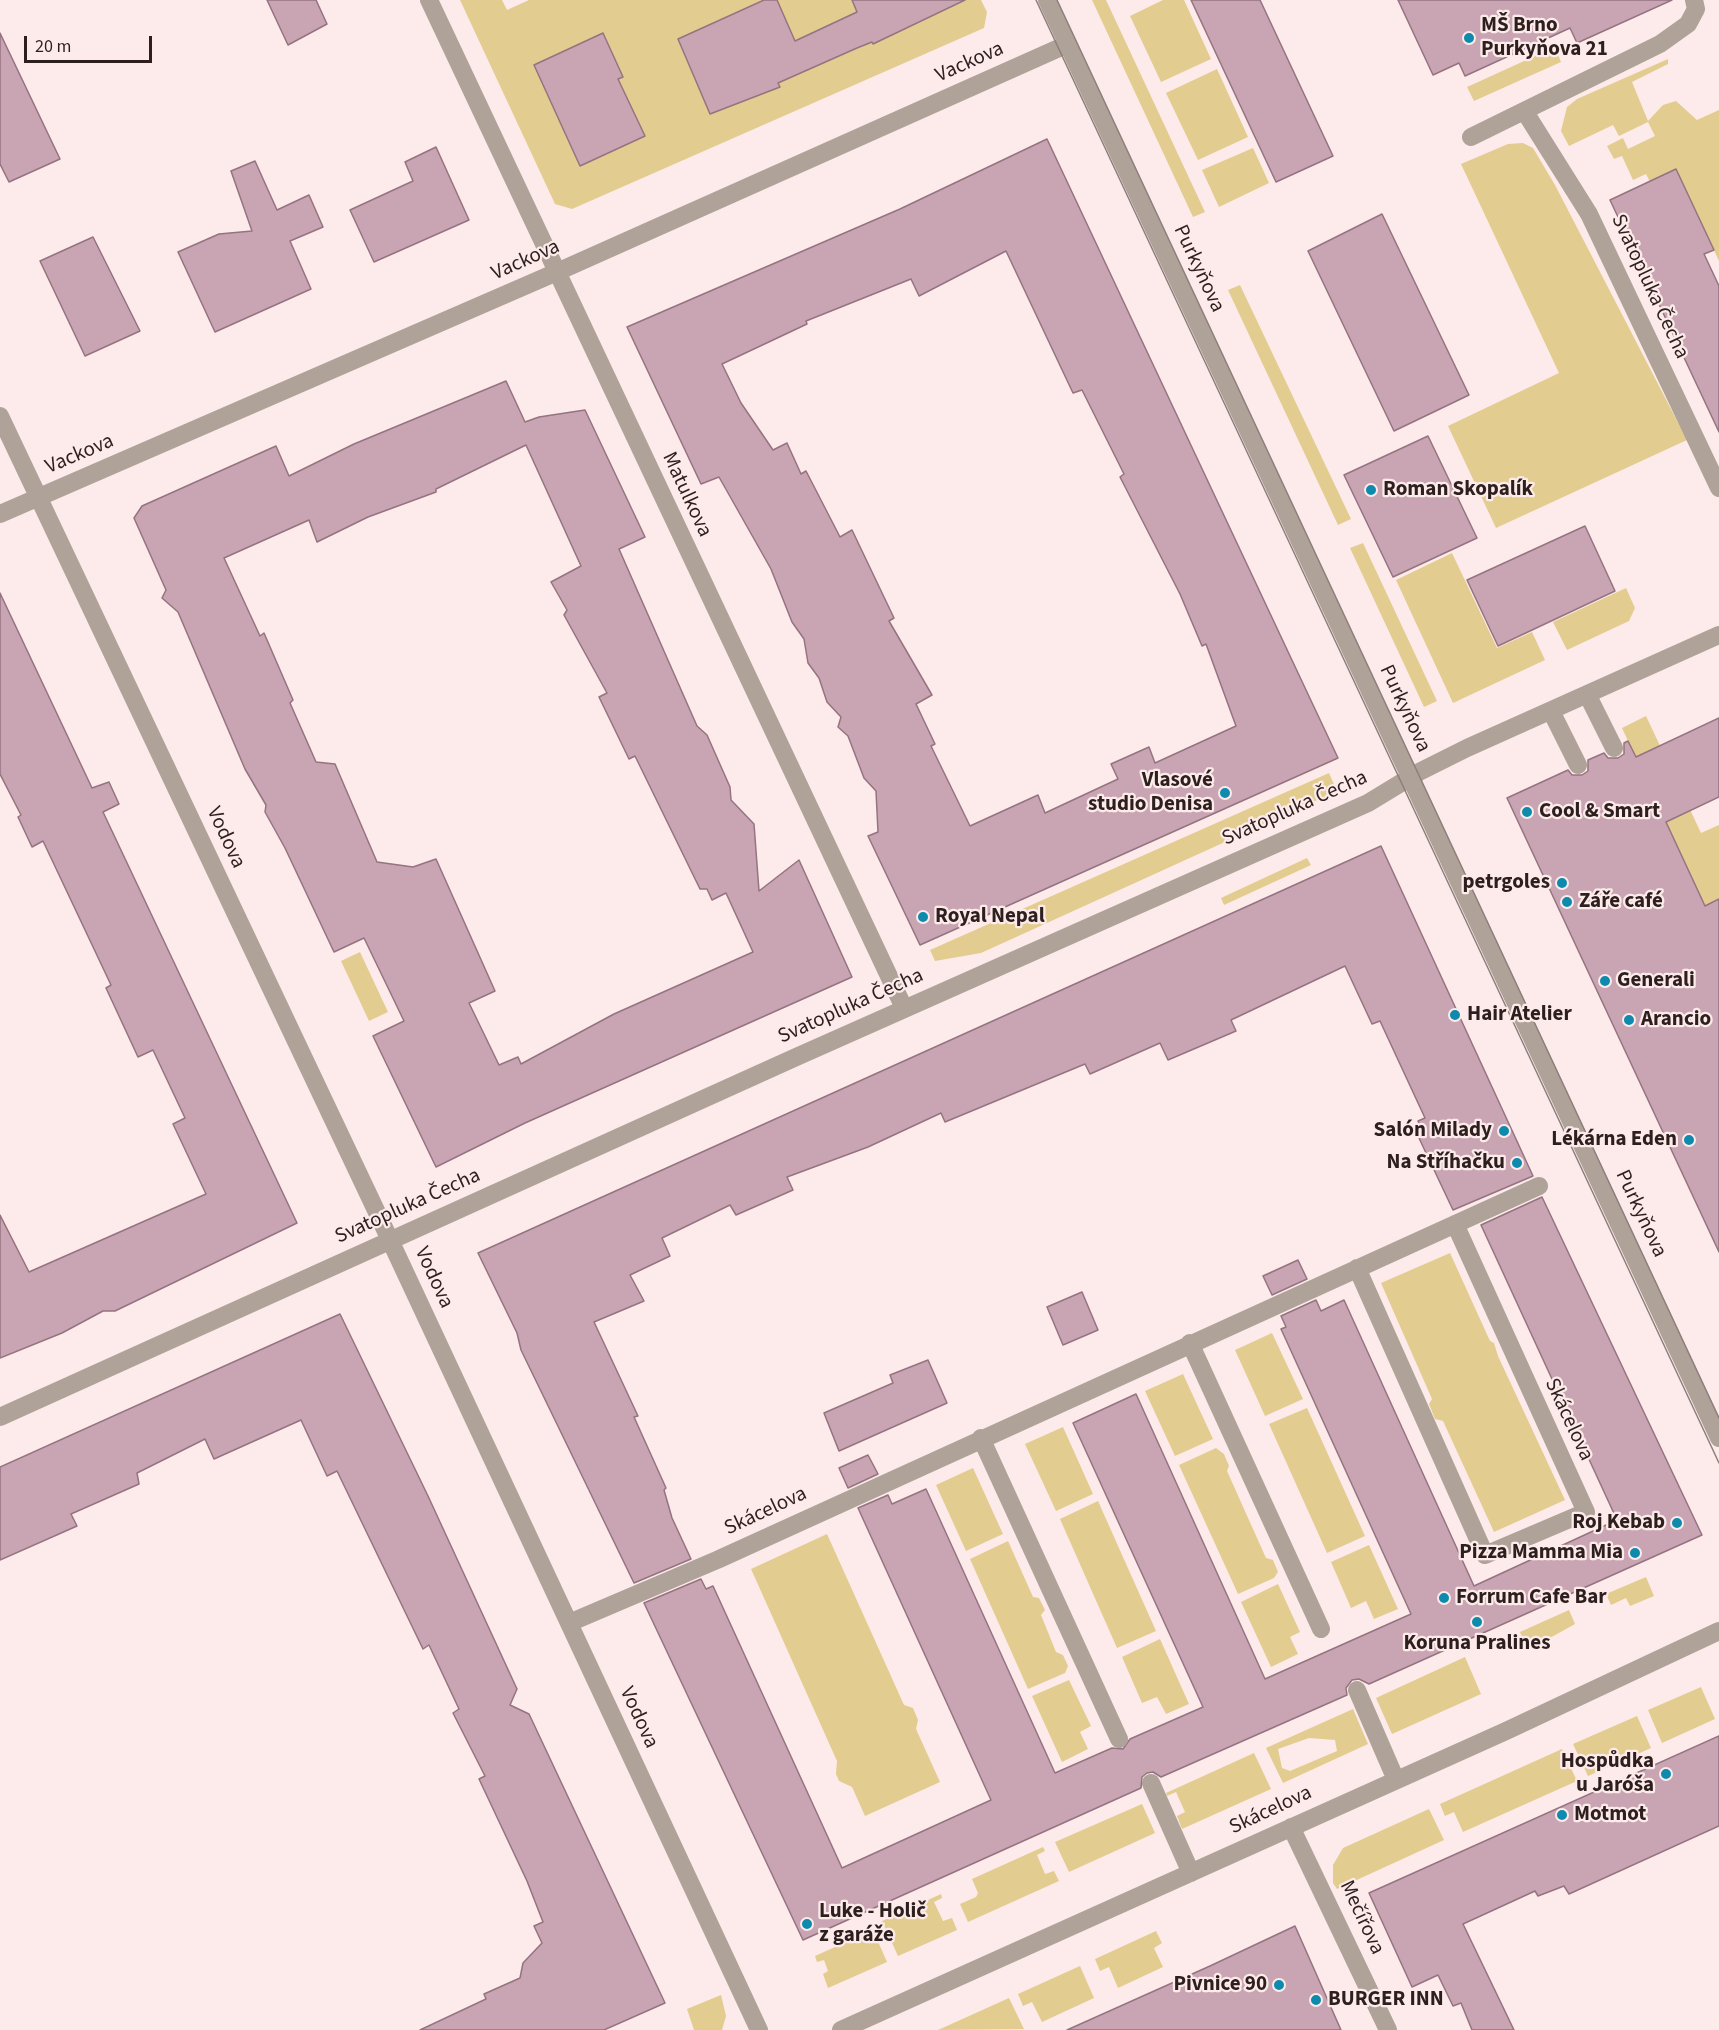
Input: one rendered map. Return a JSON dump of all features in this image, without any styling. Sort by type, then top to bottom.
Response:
[{"type":"street","name":"Matulkova","points":[[429,0],[904,1008]]},
{"type":"street","name":"Purkyňova","points":[[1047,0],[1719,1438]]},
{"type":"street","points":[[1472,137],[1660,44],[1688,24],[1696,9],[1694,0]]},
{"type":"street","name":"Vackova","points":[[0,514],[556,272],[1068,44]]},
{"type":"street","name":"Svatopluka Čecha","points":[[1525,112],[1589,214],[1719,488]]},
{"type":"street","name":"Vodova","points":[[0,416],[390,1240],[759,2030]]},
{"type":"street","name":"Svatopluka Čecha","points":[[0,1417],[904,1008],[1368,803],[1411,777],[1719,635]]},
{"type":"street","points":[[1587,694],[1614,748]]},
{"type":"street","points":[[1551,711],[1578,765]]},
{"type":"street","name":"Skácelova","points":[[570,1623],[717,1560],[1190,1342],[1539,1186]]},
{"type":"street","name":"Skácelova","points":[[1357,1268],[1485,1555],[1586,1512],[1455,1224]]},
{"type":"street","points":[[1190,1342],[1321,1629]]},
{"type":"street","points":[[981,1438],[1119,1739]]},
{"type":"street","name":"Skácelova","points":[[841,2030],[1396,1780],[1719,1631]]},
{"type":"street","points":[[1357,1690],[1396,1780]]},
{"type":"street","points":[[1151,1783],[1191,1873]]},
{"type":"street","name":"Mečířova","points":[[1291,1827],[1388,2030]]},
{"type":"shaded area","points":[[460,0],[502,0],[507,10],[529,0],[981,0],[987,12],[984,28],[572,209],[555,204]]},
{"type":"shaded area","points":[[1092,0],[1106,0],[1205,212],[1193,217]]},
{"type":"shaded area","points":[[1163,0],[1184,0],[1211,59],[1161,82],[1130,16]]},
{"type":"shaded area","points":[[1555,47],[1561,62],[1474,101],[1467,87]]},
{"type":"shaded area","points":[[1668,59],[1668,64],[1632,82],[1648,121],[1663,105],[1676,101],[1697,120],[1719,110],[1719,261],[1676,169],[1650,182],[1646,174],[1633,180],[1622,156],[1614,159],[1607,146],[1623,138],[1628,149],[1655,136],[1648,122],[1619,136],[1613,125],[1569,146],[1561,131],[1567,107],[1577,99]]},
{"type":"shaded area","points":[[1217,69],[1248,137],[1198,160],[1166,93]]},
{"type":"shaded area","points":[[1523,143],[1533,148],[1555,185],[1687,440],[1496,528],[1448,426],[1559,373],[1461,164],[1508,144]]},
{"type":"shaded area","points":[[1253,148],[1269,183],[1219,207],[1202,170]]},
{"type":"shaded area","points":[[1240,285],[1351,519],[1338,525],[1228,290]]},
{"type":"shaded area","points":[[1363,543],[1437,701],[1424,707],[1350,548]]},
{"type":"shaded area","points":[[1452,553],[1497,648],[1532,632],[1545,660],[1453,703],[1396,580]]},
{"type":"shaded area","points":[[1626,588],[1635,608],[1629,621],[1567,650],[1553,622]]},
{"type":"shaded area","points":[[1646,716],[1701,833],[1719,825],[1719,899],[1705,906],[1622,728]]},
{"type":"shaded area","points":[[1329,773],[1337,791],[981,953],[935,961],[930,950]]},
{"type":"shaded area","points":[[1307,858],[1311,865],[1224,905],[1221,898]]},
{"type":"shaded area","points":[[360,952],[388,1012],[369,1021],[341,961]]},
{"type":"shaded area","points":[[1450,1253],[1490,1341],[1494,1343],[1565,1500],[1494,1532],[1443,1421],[1435,1419],[1429,1404],[1432,1399],[1381,1283]]},
{"type":"shaded area","points":[[1272,1333],[1303,1399],[1265,1416],[1235,1350]]},
{"type":"shaded area","points":[[1183,1374],[1213,1439],[1175,1456],[1145,1391]]},
{"type":"shaded area","points":[[1307,1408],[1365,1536],[1327,1553],[1269,1424]]},
{"type":"shaded area","points":[[1063,1427],[1093,1494],[1056,1511],[1025,1444]]},
{"type":"shaded area","points":[[1216,1448],[1224,1454],[1229,1466],[1227,1471],[1266,1558],[1273,1560],[1278,1572],[1274,1578],[1238,1594],[1179,1465]]},
{"type":"shaded area","points":[[973,1468],[1003,1534],[966,1551],[936,1485]]},
{"type":"shaded area","points":[[1098,1501],[1156,1631],[1117,1648],[1060,1519]]},
{"type":"shaded area","points":[[827,1534],[904,1705],[913,1708],[918,1720],[916,1729],[940,1782],[865,1816],[852,1787],[839,1781],[836,1774],[837,1761],[751,1569]]},
{"type":"shaded area","points":[[1008,1541],[1033,1597],[1039,1598],[1045,1610],[1041,1615],[1056,1652],[1063,1655],[1068,1666],[1065,1673],[1028,1689],[970,1559]]},
{"type":"shaded area","points":[[1369,1545],[1398,1609],[1374,1619],[1366,1601],[1351,1608],[1331,1562]]},
{"type":"shaded area","points":[[1646,1577],[1654,1596],[1630,1606],[1626,1598],[1611,1605],[1606,1594]]},
{"type":"shaded area","points":[[1278,1584],[1300,1632],[1290,1637],[1298,1654],[1271,1667],[1241,1602]]},
{"type":"shaded area","points":[[1569,1610],[1575,1624],[1539,1644],[1536,1649],[1527,1649],[1520,1632]]},
{"type":"shaded area","points":[[1160,1639],[1189,1704],[1166,1714],[1157,1697],[1142,1703],[1122,1657]]},
{"type":"shaded area","points":[[1465,1657],[1481,1694],[1392,1734],[1376,1698]]},
{"type":"shaded area","points":[[1069,1680],[1091,1726],[1080,1732],[1088,1749],[1062,1762],[1032,1696]]},
{"type":"shaded area","points":[[1701,1687],[1715,1719],[1662,1743],[1648,1710]]},
{"type":"shaded area","points":[[1353,1709],[1368,1744],[1283,1783],[1266,1748]],"holes":[[[1309,1738],[1335,1740],[1337,1751],[1290,1771],[1282,1768],[1278,1749]]]},
{"type":"shaded area","points":[[1637,1716],[1651,1748],[1588,1776],[1573,1744]]},
{"type":"shaded area","points":[[1562,1749],[1577,1781],[1463,1832],[1454,1812],[1445,1816],[1440,1804]]},
{"type":"shaded area","points":[[1254,1753],[1271,1789],[1182,1829],[1177,1816],[1185,1812],[1176,1792],[1167,1796],[1166,1793]]},
{"type":"shaded area","points":[[1142,1804],[1155,1833],[1069,1872],[1055,1842]]},
{"type":"shaded area","points":[[1429,1809],[1444,1840],[1337,1889],[1333,1883],[1333,1865],[1343,1848]]},
{"type":"shaded area","points":[[1043,1847],[1045,1851],[1037,1855],[1045,1874],[1054,1871],[1059,1881],[968,1922],[960,1904],[976,1897],[978,1893],[972,1879]]},
{"type":"shaded area","points":[[941,1894],[942,1898],[934,1902],[943,1921],[952,1918],[957,1930],[898,1956],[882,1921]]},
{"type":"shaded area","points":[[873,1930],[887,1962],[828,1988],[823,1974],[828,1971],[824,1960],[817,1962],[815,1956]]},
{"type":"shaded area","points":[[1156,1931],[1162,1943],[1154,1948],[1163,1967],[1118,1988],[1109,1967],[1100,1971],[1095,1959]]},
{"type":"shaded area","points":[[1080,1966],[1094,1998],[1042,2022],[1032,2002],[1023,2006],[1018,1994]]},
{"type":"shaded area","points":[[721,1995],[726,2016],[722,2030],[694,2030],[687,2009]]},
{"type":"shaded area","points":[[1009,1998],[1024,2029],[938,2030]]},
{"type":"building","points":[[267,0],[316,0],[327,24],[288,45]]},
{"type":"building","points":[[764,0],[777,0],[795,41],[857,12],[852,0],[965,0],[873,44],[872,42],[857,48],[778,83],[780,87],[710,114],[678,39]]},
{"type":"building","points":[[1191,0],[1260,0],[1333,156],[1276,182]]},
{"type":"building","name":"MŠ Brno Purkyňova 21","points":[[1398,0],[1672,0],[1577,43],[1570,28],[1465,76],[1459,63],[1433,75]]},
{"type":"building","points":[[0,33],[60,159],[9,182],[0,164]]},
{"type":"building","points":[[603,33],[623,77],[618,79],[645,136],[580,166],[534,65]]},
{"type":"building","points":[[1047,139],[1338,758],[920,945],[868,836],[878,832],[876,791],[864,778],[848,736],[838,727],[841,717],[827,702],[819,678],[808,663],[804,639],[792,622],[771,569],[719,477],[701,484],[627,327],[900,209]],"holes":[[[1006,251],[1073,393],[1082,390],[1124,474],[1120,477],[1180,594],[1202,646],[1206,644],[1236,726],[1155,763],[1149,747],[1111,764],[1118,779],[1045,813],[1038,795],[970,826],[931,746],[935,744],[916,704],[932,695],[889,621],[894,618],[852,530],[840,537],[806,471],[801,474],[787,443],[773,450],[741,403],[722,364],[807,324],[806,321],[911,279],[919,296]]]},
{"type":"building","points":[[436,147],[469,220],[374,262],[350,210],[413,181],[405,162]]},
{"type":"building","points":[[255,161],[277,210],[309,195],[323,227],[290,241],[311,289],[215,332],[178,252],[219,234],[252,231],[231,171]]},
{"type":"building","points":[[1676,169],[1714,250],[1704,254],[1719,286],[1719,432],[1610,200]]},
{"type":"building","points":[[1382,214],[1469,395],[1394,431],[1308,251]]},
{"type":"building","points":[[93,237],[140,331],[85,356],[40,261]]},
{"type":"building","points":[[506,381],[525,422],[539,417],[585,410],[645,537],[619,549],[697,726],[707,735],[730,787],[731,800],[754,824],[759,891],[799,860],[852,977],[525,1123],[436,1167],[373,1036],[404,1021],[364,938],[334,952],[285,848],[265,812],[266,805],[245,769],[178,612],[162,598],[166,590],[134,518],[142,506],[276,446],[289,476],[354,444]],"holes":[[[526,445],[581,566],[551,582],[567,610],[564,615],[607,693],[599,697],[629,759],[635,756],[700,889],[707,889],[712,900],[726,893],[753,952],[614,1014],[521,1064],[518,1057],[499,1065],[469,1003],[495,991],[436,859],[413,867],[377,862],[335,764],[316,762],[290,703],[293,700],[264,633],[260,636],[224,558],[309,520],[317,542],[368,517],[436,492],[436,489]]]},
{"type":"building","points":[[1428,436],[1477,538],[1393,577],[1344,475]]},
{"type":"building","points":[[1585,526],[1615,591],[1498,646],[1467,580]]},
{"type":"building","points":[[0,593],[92,788],[109,782],[119,804],[103,812],[297,1223],[115,1311],[103,1311],[62,1333],[0,1358],[0,1215],[29,1272],[206,1194],[173,1124],[185,1118],[153,1050],[138,1057],[106,988],[111,985],[43,841],[32,847],[18,817],[21,815],[0,774]]},
{"type":"building","points":[[1719,718],[1719,797],[1666,822],[1705,906],[1719,899],[1719,1252],[1507,798],[1568,770],[1572,775],[1582,775],[1588,771],[1588,760],[1604,753],[1608,758],[1618,758],[1624,754],[1624,743],[1628,741],[1636,757]]},
{"type":"building","points":[[1381,846],[1533,1176],[1453,1210],[1418,1136],[1423,1134],[1418,1121],[1425,1118],[1380,1021],[1372,1024],[1345,966],[1231,1020],[1236,1031],[1168,1060],[1160,1043],[1090,1074],[1085,1064],[945,1122],[941,1113],[868,1147],[787,1177],[793,1190],[736,1215],[730,1205],[662,1238],[670,1256],[630,1275],[644,1301],[594,1322],[638,1416],[634,1417],[666,1488],[664,1490],[672,1518],[691,1559],[634,1583],[521,1350],[517,1333],[478,1253]]},
{"type":"building","points":[[1542,1197],[1702,1535],[1369,1684],[1359,1679],[1352,1680],[1346,1688],[1347,1695],[1161,1777],[1153,1772],[1147,1773],[1142,1777],[1141,1788],[803,1940],[644,1603],[701,1579],[706,1589],[713,1586],[842,1868],[991,1800],[858,1508],[888,1495],[892,1504],[926,1489],[1055,1773],[1112,1748],[1123,1749],[1130,1739],[1203,1707],[1073,1423],[1136,1394],[1265,1679],[1411,1614],[1281,1329],[1286,1327],[1281,1316],[1316,1300],[1321,1311],[1344,1300],[1474,1586],[1617,1520],[1481,1225]]},
{"type":"building","points":[[1298,1260],[1307,1279],[1272,1295],[1263,1276]]},
{"type":"building","points":[[1082,1292],[1098,1330],[1063,1345],[1047,1307]]},
{"type":"building","points":[[340,1314],[428,1496],[517,1689],[510,1705],[529,1714],[665,2003],[604,2030],[420,2030],[486,1999],[484,1994],[520,1978],[523,1963],[542,1943],[534,1926],[543,1922],[527,1881],[479,1779],[485,1776],[453,1713],[459,1709],[429,1645],[423,1649],[337,1471],[327,1476],[301,1420],[214,1459],[205,1439],[137,1473],[139,1484],[71,1514],[77,1526],[0,1560],[0,1467]]},
{"type":"building","points":[[928,1360],[947,1403],[839,1451],[824,1413],[893,1383],[890,1375]]},
{"type":"building","points":[[868,1455],[878,1474],[848,1488],[839,1468]]},
{"type":"building","points":[[1719,1736],[1719,1826],[1569,1894],[1564,1886],[1538,1896],[1535,1891],[1463,1924],[1514,2030],[1472,2030],[1461,2003],[1453,2006],[1438,1975],[1412,1987],[1369,1893]]},
{"type":"building","points":[[1295,1926],[1341,2030],[1067,2030],[1210,1966]]},
{"type":"tram line","points":[[1036,0],[1719,1463]]},
{"type":"tram line","points":[[1057,0],[1719,1418]]},
{"type":"place","name":"MŠ Brno Purkyňova 21","points":[[1469,38]]},
{"type":"place","name":"Roman Skopalík","points":[[1371,490]]},
{"type":"place","name":"Vlasové studio Denisa","points":[[1225,793]]},
{"type":"place","name":"Cool & Smart","points":[[1527,812]]},
{"type":"place","name":"petrgoles","points":[[1562,883]]},
{"type":"place","name":"Záře café","points":[[1567,902]]},
{"type":"place","name":"Royal Nepal","points":[[923,917]]},
{"type":"place","name":"Generali","points":[[1605,981]]},
{"type":"place","name":"Hair Atelier","points":[[1455,1015]]},
{"type":"place","name":"Arancio","points":[[1629,1020]]},
{"type":"place","name":"Salón Milady","points":[[1504,1131]]},
{"type":"place","name":"Lékárna Eden","points":[[1689,1140]]},
{"type":"place","name":"Na Stříhačku","points":[[1517,1163]]},
{"type":"place","name":"Roj Kebab","points":[[1677,1523]]},
{"type":"place","name":"Pizza Mamma Mia","points":[[1635,1553]]},
{"type":"place","name":"Forrum Cafe Bar","points":[[1444,1598]]},
{"type":"place","name":"Koruna Pralines","points":[[1477,1622]]},
{"type":"place","name":"Hospůdka u Jaróša","points":[[1666,1774]]},
{"type":"place","name":"Motmot","points":[[1562,1815]]},
{"type":"place","name":"Luke - Holič z garáže","points":[[807,1924]]},
{"type":"place","name":"Pivnice 90","points":[[1279,1985]]},
{"type":"place","name":"BURGER INN","points":[[1316,2000]]}]
